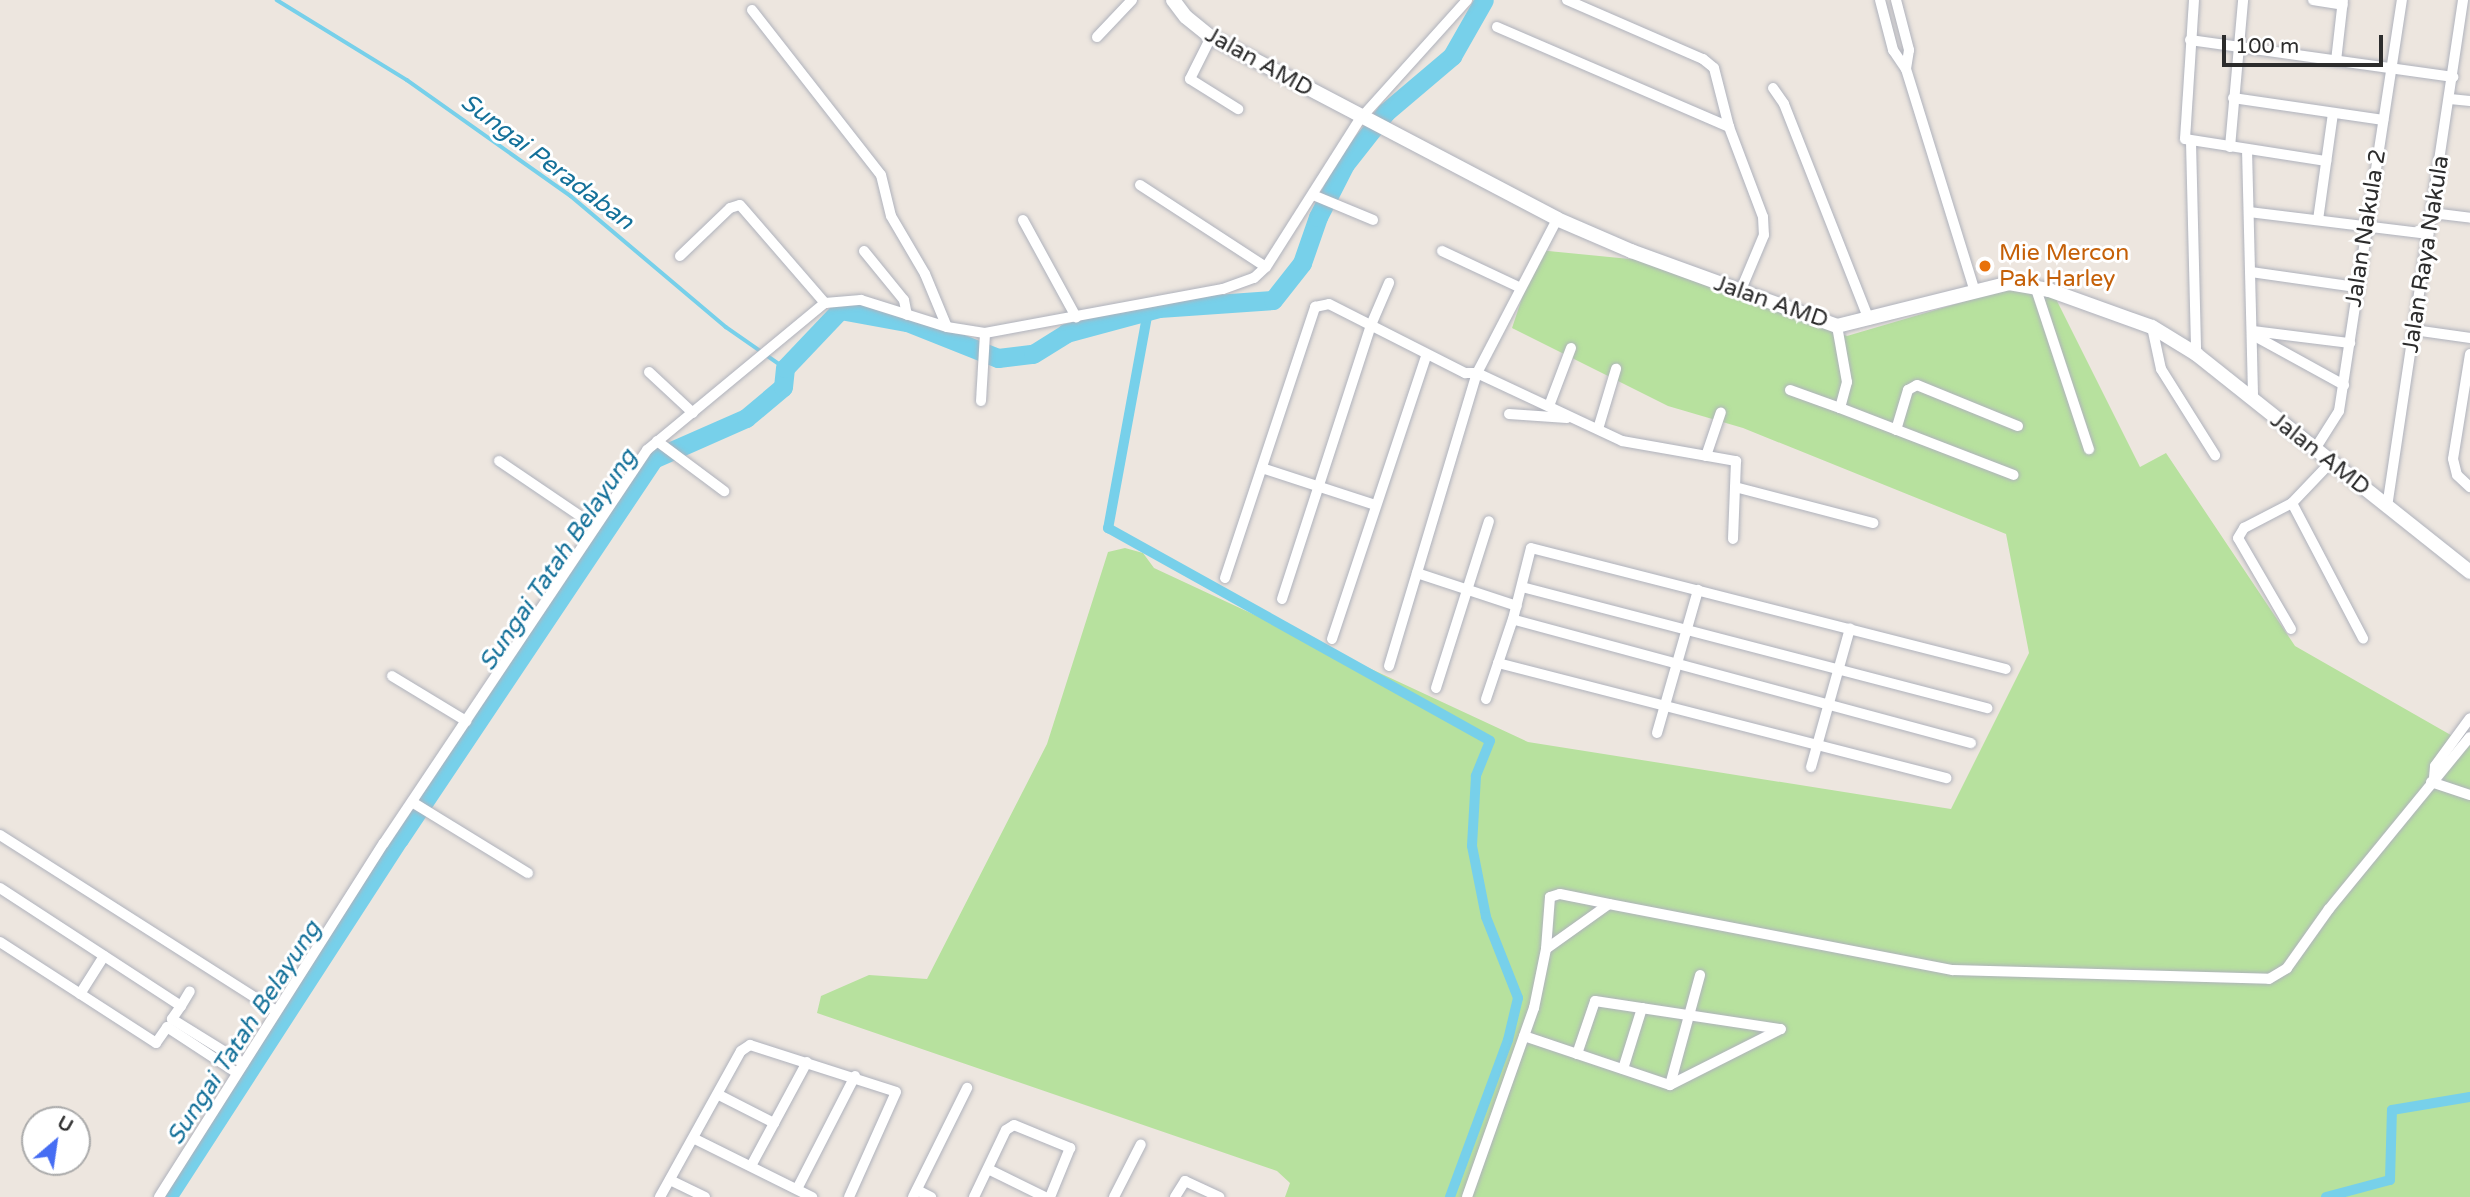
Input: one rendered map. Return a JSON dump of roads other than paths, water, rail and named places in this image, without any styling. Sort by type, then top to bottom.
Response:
[{"type":"street","points":[[1097,37],[1132,0]]},
{"type":"street","name":"Jalan AMD","points":[[1173,0],[1211,37],[1364,120],[1557,219],[1740,292],[1838,326],[2009,283],[2035,286],[2152,327],[2196,354],[2470,572]]},
{"type":"street","points":[[159,1197],[276,1011],[414,804],[466,720],[595,526],[659,443],[825,303],[861,300],[947,327],[985,333],[1223,289],[1254,278],[1266,267],[1318,197],[1364,120],[1466,0]]},
{"type":"street","points":[[1567,0],[1710,63],[1729,127],[1763,217],[1764,235],[1740,292]]},
{"type":"street","points":[[1880,0],[1893,50],[1906,69],[1975,292]]},
{"type":"street","points":[[1896,0],[1909,50],[1906,69]]},
{"type":"street","points":[[2194,0],[2182,135],[2191,142],[2326,161]]},
{"type":"street","points":[[2230,147],[2243,0]]},
{"type":"street","points":[[2313,0],[2343,2],[2336,61]]},
{"type":"street","name":"Jalan Nakula 2","points":[[2315,449],[2336,420],[2344,385],[2356,288],[2402,0]]},
{"type":"street","name":"Jalan Raya Nakula","points":[[2387,507],[2451,99],[2463,0]]},
{"type":"street","points":[[751,10],[881,175],[891,216],[925,274],[947,327]]},
{"type":"street","points":[[1497,27],[1729,127]]},
{"type":"street","points":[[1211,37],[1190,79],[1238,109]]},
{"type":"street","points":[[2458,38],[2470,40]]},
{"type":"street","points":[[2190,40],[2453,77]]},
{"type":"street","points":[[1773,88],[1784,104],[1870,320]]},
{"type":"street","points":[[2233,98],[2383,120]]},
{"type":"street","points":[[2451,99],[2470,101]]},
{"type":"street","points":[[2318,220],[2333,113]]},
{"type":"street","points":[[2191,142],[2196,354]]},
{"type":"street","points":[[2247,149],[2253,333],[2252,400]]},
{"type":"street","points":[[1140,185],[1266,267]]},
{"type":"street","points":[[1318,197],[1373,220]]},
{"type":"street","points":[[680,256],[730,208],[740,205],[825,303]]},
{"type":"street","points":[[2249,212],[2429,234]]},
{"type":"street","points":[[2432,213],[2470,218]]},
{"type":"street","points":[[1389,666],[1477,373],[1519,287],[1557,219]]},
{"type":"street","points":[[1023,220],[1076,317]]},
{"type":"street","points":[[864,251],[904,300],[907,315]]},
{"type":"street","points":[[1442,251],[1519,287]]},
{"type":"street","points":[[2251,272],[2356,288]]},
{"type":"street","points":[[1282,599],[1371,325],[1390,283]]},
{"type":"street","points":[[2035,286],[2089,449]]},
{"type":"street","points":[[1225,578],[1315,307],[1324,302],[1465,373],[1477,373],[1622,441],[1735,461],[1733,539]]},
{"type":"street","points":[[1838,326],[1847,382],[1840,408]]},
{"type":"street","points":[[2152,327],[2161,369],[2215,455]]},
{"type":"street","points":[[2414,330],[2470,338]]},
{"type":"street","points":[[981,401],[985,333]]},
{"type":"street","points":[[2253,333],[2350,343]]},
{"type":"street","points":[[2253,333],[2344,385]]},
{"type":"street","points":[[1549,406],[1571,348]]},
{"type":"street","points":[[1332,639],[1427,354]]},
{"type":"street","points":[[2470,354],[2466,402],[2453,458],[2456,475],[2470,487]]},
{"type":"street","points":[[1598,429],[1616,369]]},
{"type":"street","points":[[649,372],[693,413]]},
{"type":"street","points":[[1896,429],[1908,390],[1917,385],[2018,426]]},
{"type":"street","points":[[1790,390],[2014,475]]},
{"type":"street","points":[[1706,456],[1721,412]]},
{"type":"street","points":[[1509,414],[1575,418]]},
{"type":"street","points":[[659,443],[724,491]]},
{"type":"street","points":[[499,461],[595,526]]},
{"type":"street","points":[[2291,629],[2238,538],[2244,528],[2292,503],[2331,463]]},
{"type":"street","points":[[1262,468],[1375,505]]},
{"type":"street","points":[[1735,487],[1872,523]]},
{"type":"street","points":[[2292,503],[2363,638]]},
{"type":"street","points":[[1436,688],[1489,521]]},
{"type":"street","points":[[1486,699],[1517,606],[1531,548],[2006,669]]},
{"type":"street","points":[[1417,573],[1517,606]]},
{"type":"street","points":[[1522,587],[1988,708]]},
{"type":"street","points":[[1657,733],[1698,590]]},
{"type":"street","points":[[1513,619],[1970,743]]},
{"type":"street","points":[[1811,767],[1826,703],[1850,628]]},
{"type":"street","points":[[1498,663],[1664,708],[1946,778]]},
{"type":"street","points":[[391,676],[466,720]]},
{"type":"street","points":[[2432,780],[2435,766],[2470,718]]},
{"type":"street","points":[[1467,1197],[1524,1036],[1546,949],[1550,897],[1560,894],[1953,970],[2262,980],[2287,968],[2432,780],[2443,773],[2470,737]]},
{"type":"street","points":[[2432,780],[2470,795]]},
{"type":"street","points":[[414,804],[528,873]]},
{"type":"street","points":[[0,835],[276,1011]]},
{"type":"street","points":[[0,888],[181,1006]]},
{"type":"street","points":[[1546,949],[1609,904]]},
{"type":"street","points":[[0,942],[156,1043],[190,991]]},
{"type":"street","points":[[80,994],[104,956]]},
{"type":"street","points":[[1670,1085],[1700,975]]},
{"type":"street","points":[[1524,1036],[1577,1054],[1623,1069],[1670,1085],[1782,1029],[1595,1001],[1577,1054]]},
{"type":"street","points":[[1623,1069],[1642,1008]]},
{"type":"street","points":[[170,1023],[243,1063]]},
{"type":"street","points":[[170,1023],[237,1073]]},
{"type":"street","points":[[660,1197],[746,1046],[855,1076],[891,1088],[897,1095],[849,1197]]},
{"type":"street","points":[[751,1166],[807,1062]]},
{"type":"street","points":[[797,1189],[855,1076]]},
{"type":"street","points":[[931,1197],[915,1194],[967,1088]]},
{"type":"street","points":[[719,1095],[774,1123]]},
{"type":"street","points":[[974,1197],[988,1169],[1011,1125],[1066,1145],[1069,1157],[1047,1197],[988,1169]]},
{"type":"street","points":[[695,1139],[812,1197]]},
{"type":"street","points":[[1114,1197],[1141,1144]]},
{"type":"street","points":[[670,1180],[705,1197]]},
{"type":"street","points":[[1175,1197],[1185,1181],[1219,1197]]},
{"type":"waterway","name":"Sungai Peradaban","points":[[277,0],[407,80],[571,196],[726,327],[785,368]]},
{"type":"waterway","name":"Sungai Tatah Belayung","points":[[167,1197],[399,839],[653,459],[746,418],[783,387],[785,368],[840,310],[907,322],[998,358],[1033,354],[1066,333],[1159,308],[1273,300],[1302,263],[1318,217],[1345,164],[1386,112],[1452,56],[1484,0]]},
{"type":"waterway","points":[[1148,311],[1108,528],[1490,741],[1476,776],[1472,846],[1486,917],[1518,998],[1508,1040],[1450,1197]]},
{"type":"waterway","points":[[2326,1197],[2390,1180],[2392,1110],[2470,1097]]},
{"type":"place","name":"Mie Mercon Pak Harley","points":[[1985,266]]}]
